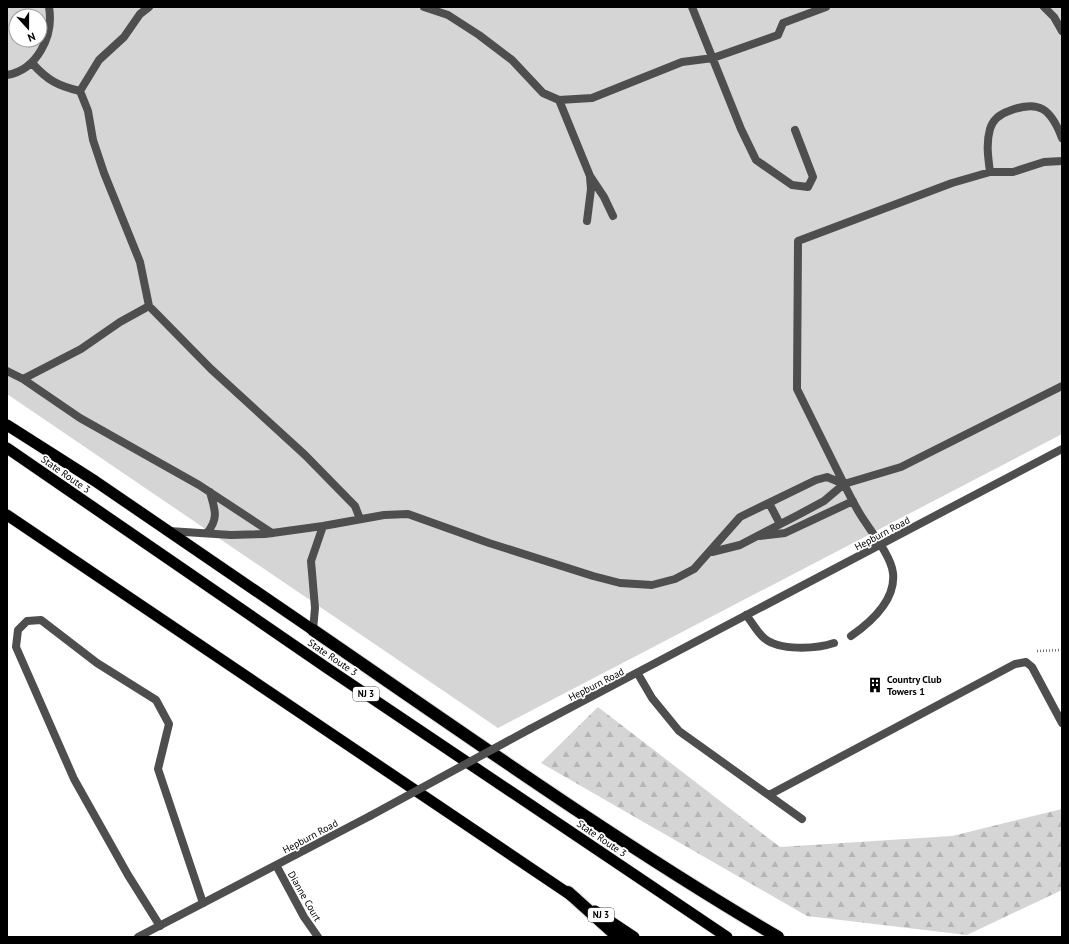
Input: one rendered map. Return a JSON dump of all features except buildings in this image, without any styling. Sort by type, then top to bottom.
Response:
[{"type":"highway","points":[[7,425],[96,481],[561,801],[730,909],[778,937]]},
{"type":"highway","name":"State Route 3","points":[[7,448],[327,668],[727,937]]},
{"type":"highway","name":"NJ 3","points":[[7,514],[634,937]]},
{"type":"highway","points":[[568,892],[618,937]]},
{"type":"street","points":[[7,75],[24,69],[32,63],[39,54],[45,42],[50,13],[49,7]]},
{"type":"street","points":[[80,91],[99,60],[124,37],[140,14],[149,7]]},
{"type":"street","points":[[424,7],[447,11],[512,60],[543,93],[559,100],[592,98],[682,62],[713,58],[778,35],[783,23],[826,7]]},
{"type":"street","points":[[692,7],[741,129],[756,160],[792,185],[808,187],[812,177],[794,130]]},
{"type":"street","points":[[1044,7],[1054,17],[1062,31]]},
{"type":"street","points":[[32,63],[48,80],[66,88],[80,91]]},
{"type":"street","points":[[80,91],[88,111],[93,140],[104,173],[140,262],[149,306],[211,369],[305,454],[355,506],[360,519]]},
{"type":"street","points":[[559,100],[590,176],[604,197],[613,216]]},
{"type":"street","points":[[990,172],[987,145],[990,128],[998,115],[1024,105],[1042,109],[1051,115],[1062,138]]},
{"type":"street","points":[[851,636],[870,623],[889,597],[894,581],[893,571],[881,545],[844,484],[797,389],[798,241],[952,183],[990,172],[1013,172],[1044,162],[1062,161]]},
{"type":"street","points":[[587,222],[591,189],[590,176]]},
{"type":"street","points":[[23,379],[82,349],[120,322],[149,306]]},
{"type":"street","points":[[7,371],[23,379],[80,418],[210,492],[272,533]]},
{"type":"street","points":[[712,552],[740,545],[824,501],[844,484],[901,467],[1062,386]]},
{"type":"street","name":"Hepburn Road","points":[[138,937],[370,816],[530,729],[638,674],[746,615],[1061,450]]},
{"type":"street","points":[[168,531],[231,535],[272,533],[360,519],[408,514],[497,546],[620,583],[652,585],[675,579],[694,569],[712,552],[740,516],[816,480],[827,477],[844,484]]},
{"type":"street","points":[[207,533],[214,524],[216,517],[210,492]]},
{"type":"street","points":[[755,536],[785,533],[853,501]]},
{"type":"street","points":[[769,502],[780,524]]},
{"type":"street","points":[[314,630],[312,561],[323,526]]},
{"type":"street","points":[[746,615],[764,638],[772,642],[795,648],[822,648],[834,644]]},
{"type":"street","points":[[160,926],[128,876],[74,779],[16,647],[18,630],[27,621],[41,620],[97,663],[156,700],[169,724],[158,769],[203,903]]},
{"type":"street","points":[[769,795],[1015,664],[1026,662],[1032,667],[1062,723]]},
{"type":"street","points":[[638,674],[652,698],[678,731],[802,819]]},
{"type":"street","name":"Dianne Court","points":[[276,865],[304,917],[318,937]]},
{"type":"green space","points":[[7,7],[1062,7],[1062,434],[498,728],[7,394]]},
{"type":"green space","points":[[598,707],[780,847],[952,836],[1062,809],[1062,890],[967,935],[807,916],[541,763]]},
{"type":"place","name":"Country Club Towers 1","points":[[875,685]]}]
